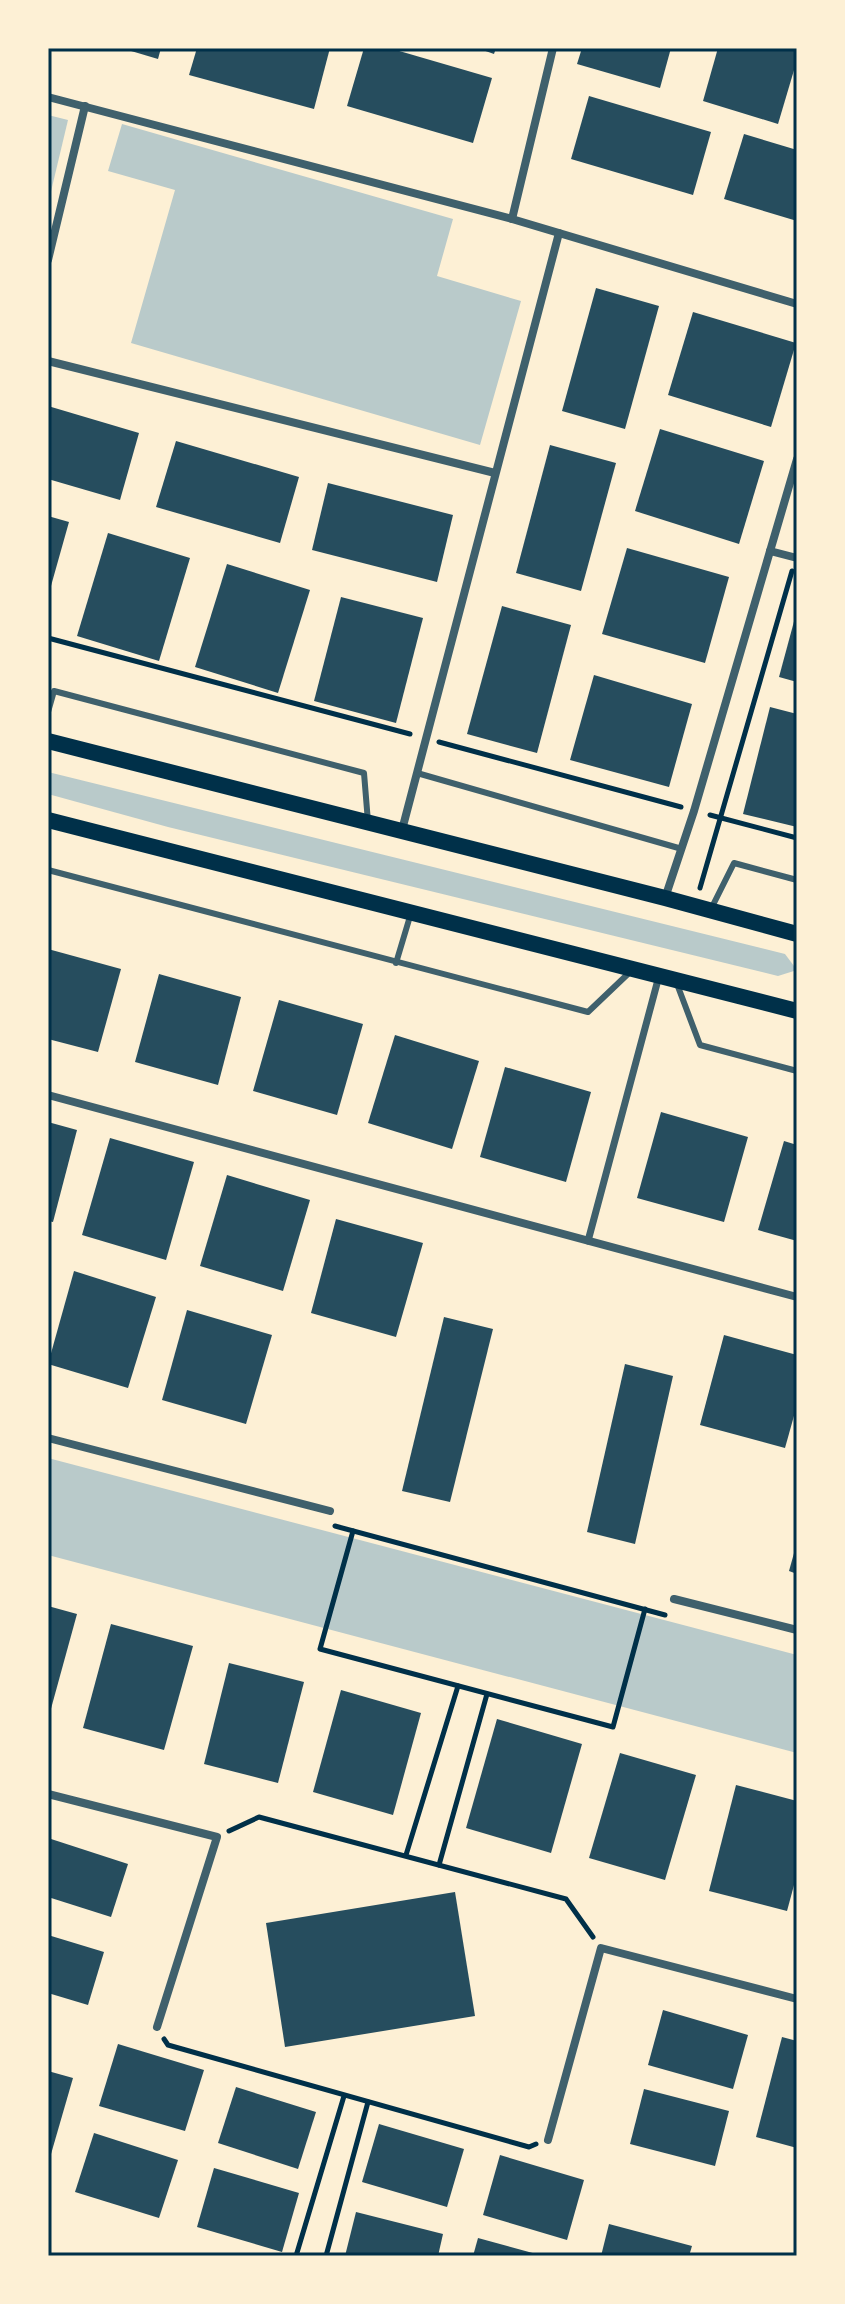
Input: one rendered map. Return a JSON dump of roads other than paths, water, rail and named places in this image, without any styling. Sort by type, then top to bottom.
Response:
[{"type":"main road","points":[[48,741],[797,934]]},
{"type":"main road","points":[[48,820],[797,1011]]},
{"type":"street","points":[[512,219],[553,48]]},
{"type":"street","points":[[48,97],[512,219],[797,304]]},
{"type":"street","points":[[48,260],[85,106]]},
{"type":"street","points":[[402,831],[559,233]]},
{"type":"street","points":[[48,361],[495,473]]},
{"type":"street","points":[[665,898],[694,811],[797,459]]},
{"type":"street","points":[[770,551],[796,558]]},
{"type":"street","points":[[588,1241],[659,976]]},
{"type":"street","points":[[48,1095],[797,1297]]},
{"type":"street","points":[[48,1438],[330,1511]]},
{"type":"street","points":[[674,1599],[797,1630]]},
{"type":"street","points":[[48,1794],[217,1837],[157,2027]]},
{"type":"street","points":[[548,2140],[601,1948],[797,1999]]},
{"type":"lane","points":[[48,712],[51,690],[364,773],[369,823]]},
{"type":"lane","points":[[417,773],[682,849]]},
{"type":"lane","points":[[703,908],[734,863],[797,880]]},
{"type":"lane","points":[[48,870],[588,1012],[633,969]]},
{"type":"lane","points":[[396,963],[411,913]]},
{"type":"lane","points":[[676,980],[700,1045],[797,1071]]}]
